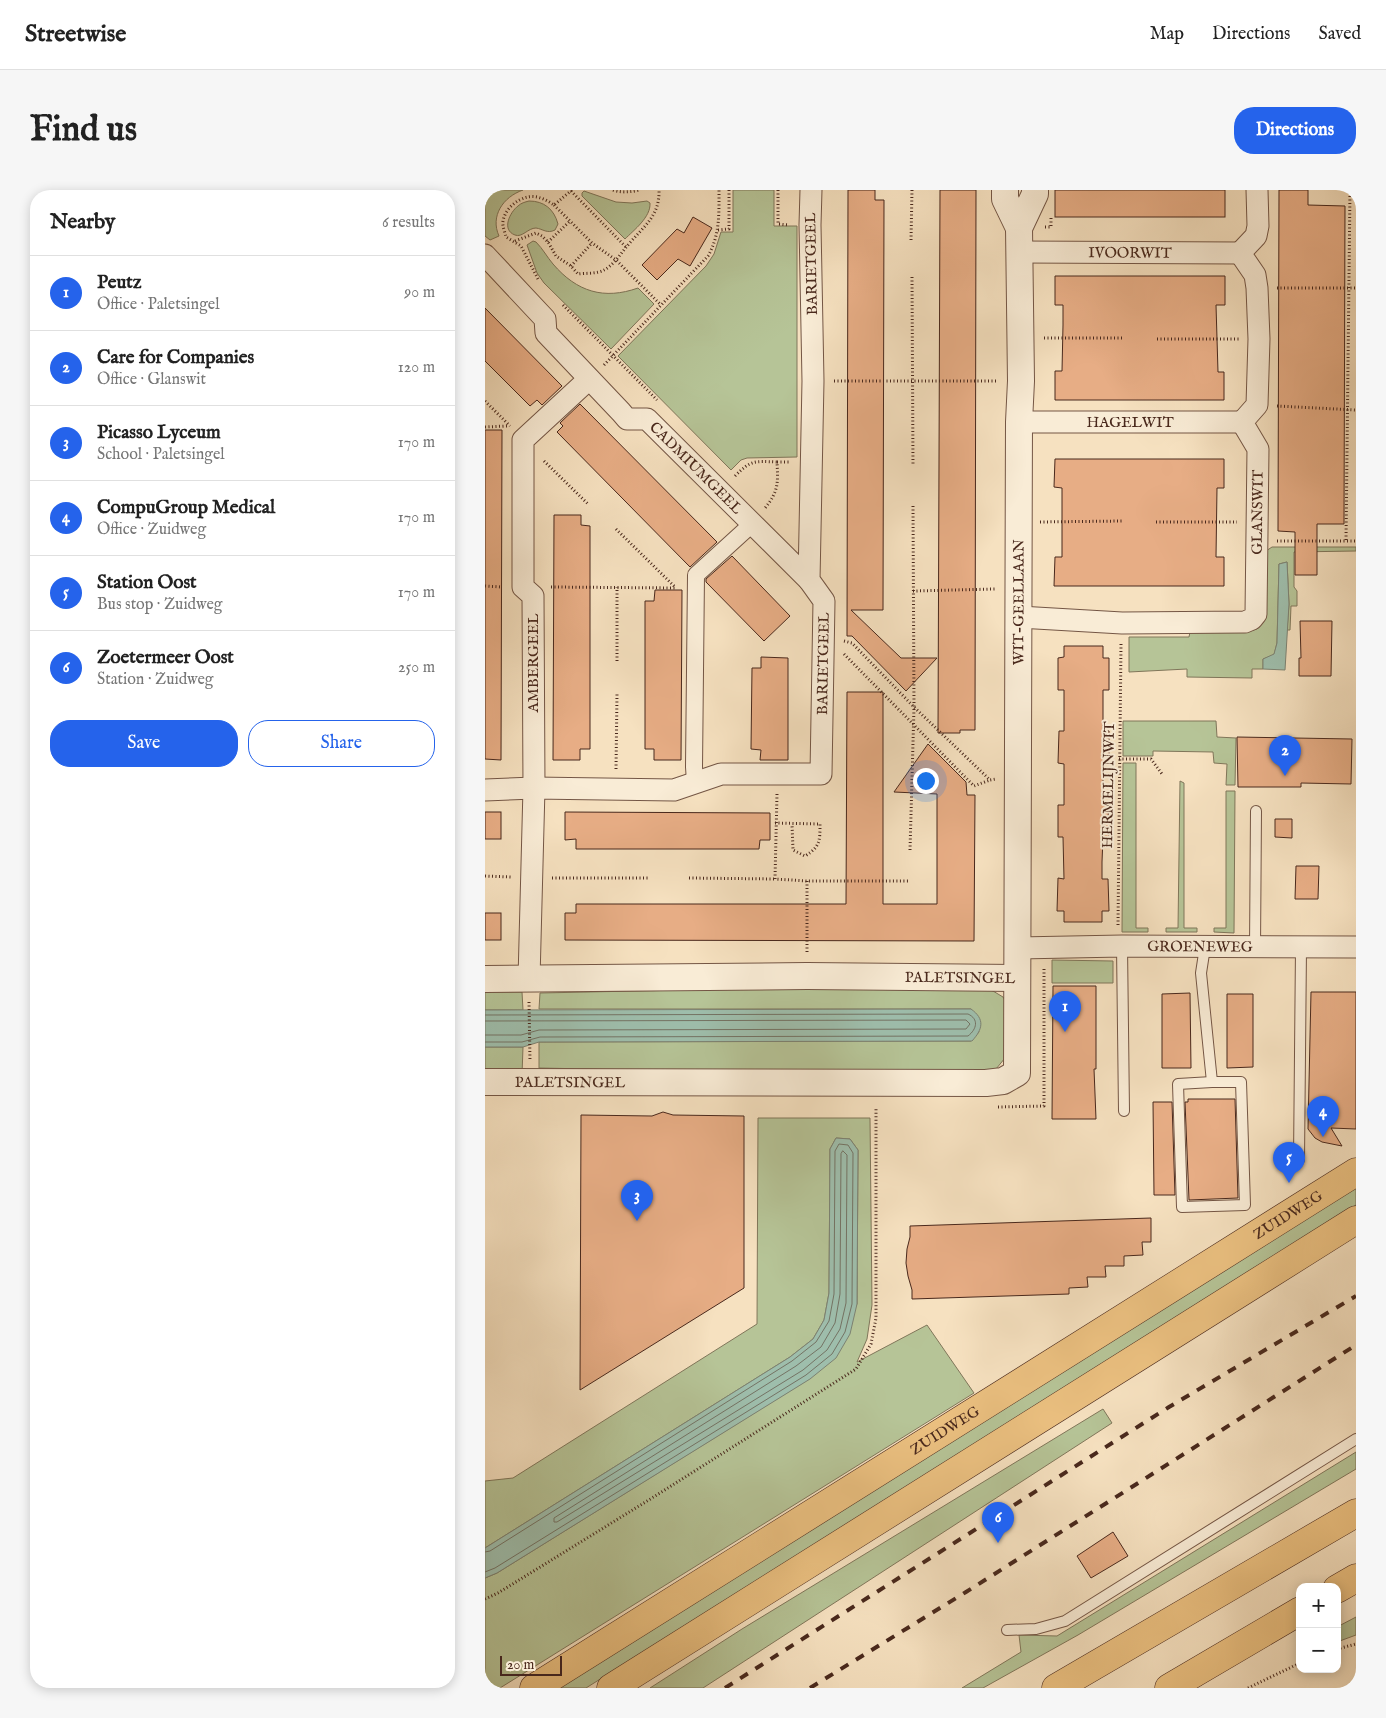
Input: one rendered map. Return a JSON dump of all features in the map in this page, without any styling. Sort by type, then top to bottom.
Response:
[{"type":"main road","name":"ZUIDWEG","points":[[534,1688],[1356,1172]]},
{"type":"main road","points":[[611,1688],[1356,1220]]},
{"type":"main road","points":[[1055,1688],[1356,1513]]},
{"type":"main road","points":[[1341,1587],[1356,1578]]},
{"type":"main road","points":[[1169,1688],[1296,1613]]},
{"type":"street","name":"BARIETGEEL","points":[[485,790],[534,788],[673,790],[721,774],[821,774],[825,644],[824,601],[809,580],[813,381],[811,190]]},
{"type":"street","name":"WIT-GEELLAAN","points":[[1005,190],[1005,199],[1019,240],[1021,381],[1019,422],[1019,778],[1016,978]]},
{"type":"street","name":"WIT-GEELLAAN","points":[[1019,240],[1035,190]]},
{"type":"street","points":[[1242,422],[1257,404],[1259,339],[1257,288],[1255,275],[1240,253],[1256,236],[1258,226],[1257,190]]},
{"type":"street","name":"IVOORWIT","points":[[1019,240],[1240,253]]},
{"type":"street","name":"CADMIUMGEEL","points":[[485,254],[545,319],[546,333],[627,419],[647,420],[759,516],[809,580]]},
{"type":"street","name":"AMBERGEEL","points":[[529,989],[534,788],[533,596],[523,587],[523,440],[589,379]]},
{"type":"street","name":"HAGELWIT","points":[[1019,422],[1242,422]]},
{"type":"street","name":"GLANSWIT","points":[[1019,617],[1121,623],[1245,622],[1252,619],[1255,614],[1259,449],[1242,422]]},
{"type":"street","points":[[695,782],[696,575],[759,516]]},
{"type":"street","name":"GROENEWEG","points":[[1017,948],[1122,946],[1356,948]]},
{"type":"street","name":"PALETSINGEL","points":[[485,979],[529,989],[807,976],[1016,978],[1017,1073],[1003,1080],[986,1083],[485,1082]]},
{"type":"lane","points":[[1255,948],[1256,811]]},
{"type":"lane","points":[[1122,946],[1124,1111]]},
{"type":"lane","points":[[1205,948],[1201,973],[1212,1082]]},
{"type":"lane","points":[[1299,1160],[1301,948]]},
{"type":"lane","points":[[1212,1082],[1241,1082],[1245,1205],[1182,1207],[1178,1084],[1212,1082]]},
{"type":"lane","points":[[1007,1630],[1036,1629],[1065,1622],[1356,1439]]},
{"type":"path","points":[[613,190],[618,192],[640,190]]},
{"type":"path","points":[[515,242],[536,234],[542,236],[557,256],[571,266],[578,274],[604,270],[645,229],[659,202],[659,190]]},
{"type":"path","points":[[589,379],[708,256],[714,246],[718,230],[719,190]]},
{"type":"path","points":[[718,230],[729,229],[729,190]]},
{"type":"path","points":[[778,190],[778,224],[810,225]]},
{"type":"path","points":[[911,240],[912,190]]},
{"type":"path","points":[[1346,540],[1350,190]]},
{"type":"path","points":[[555,205],[571,191],[626,247]]},
{"type":"path","points":[[539,282],[521,246],[506,236],[504,230],[503,221],[508,209],[518,201],[529,196],[540,198],[555,205],[592,243],[616,260],[661,305]]},
{"type":"path","points":[[548,242],[570,220]]},
{"type":"path","points":[[571,266],[592,243]]},
{"type":"path","points":[[912,277],[913,466]]},
{"type":"path","points":[[1257,288],[1356,288]]},
{"type":"path","points":[[559,302],[660,403]]},
{"type":"path","points":[[1020,338],[1123,338]]},
{"type":"path","points":[[1157,339],[1259,339]]},
{"type":"path","points":[[813,381],[1021,381]]},
{"type":"path","points":[[1257,404],[1356,410]]},
{"type":"path","points":[[485,427],[510,426]]},
{"type":"path","points":[[734,477],[752,462],[777,462],[778,481],[775,496],[759,516]]},
{"type":"path","points":[[727,470],[741,483]]},
{"type":"path","points":[[759,502],[759,516]]},
{"type":"path","points":[[910,850],[914,707],[913,506]]},
{"type":"path","points":[[1019,522],[1122,521]]},
{"type":"path","points":[[1155,522],[1356,540]]},
{"type":"path","points":[[616,529],[675,588]]},
{"type":"path","points":[[485,586],[695,588]]},
{"type":"path","points":[[617,587],[617,661]]},
{"type":"path","points":[[913,591],[1019,589]]},
{"type":"path","name":"HERMELIJNWIT","points":[[1121,623],[1118,929],[1122,946]]},
{"type":"path","points":[[825,644],[851,643],[990,780]]},
{"type":"path","points":[[825,644],[840,650],[974,786],[990,780],[1019,778]]},
{"type":"path","points":[[615,790],[617,694]]},
{"type":"path","points":[[1119,760],[1151,759],[1162,774]]},
{"type":"path","points":[[775,879],[775,823],[778,774]]},
{"type":"path","points":[[775,823],[820,824],[820,838],[815,850],[805,856],[793,850],[791,824]]},
{"type":"path","points":[[485,876],[649,878]]},
{"type":"path","points":[[689,878],[910,881]]},
{"type":"path","points":[[807,881],[807,976]]},
{"type":"path","points":[[529,989],[530,1061]]},
{"type":"path","points":[[485,1600],[644,1503],[856,1369],[871,1344],[875,1318],[875,1107]]},
{"type":"path","points":[[1341,1648],[1356,1644]]},
{"type":"path","points":[[1248,1688],[1296,1666]]},
{"type":"shaded area","points":[[485,190],[523,190],[510,197],[500,208],[496,221],[499,236],[490,240],[485,236]]},
{"type":"shaded area","points":[[733,190],[774,190],[774,226],[797,226],[797,457],[747,458],[741,460],[731,470],[618,356],[706,266],[714,254],[721,232],[733,232]]},
{"type":"shaded area","points":[[584,191],[616,202],[632,203],[647,201],[650,203],[650,208],[641,223],[625,239],[582,196]]},
{"type":"shaded area","points":[[529,201],[544,204],[551,210],[558,224],[555,230],[547,231],[533,228],[518,236],[511,233],[508,229],[508,221],[512,212],[520,204]]},
{"type":"shaded area","points":[[533,241],[536,242],[562,274],[581,287],[602,293],[626,292],[638,288],[654,304],[611,349],[544,283],[537,273],[527,245]]},
{"type":"shaded area","points":[[1272,547],[1356,547],[1356,551],[1294,552],[1294,587],[1297,591],[1297,606],[1291,606],[1290,630],[1287,630],[1289,604],[1287,562],[1279,564],[1277,643],[1274,655],[1263,659],[1263,669],[1252,669],[1252,678],[1187,677],[1187,669],[1129,672],[1129,637],[1189,637],[1190,632],[1250,631],[1257,629],[1263,623],[1266,551]]},
{"type":"shaded area","points":[[1123,721],[1216,721],[1217,737],[1236,738],[1235,785],[1226,785],[1227,764],[1214,763],[1213,752],[1153,751],[1153,756],[1123,756]]},
{"type":"shaded area","points":[[1123,763],[1136,763],[1136,928],[1148,928],[1148,932],[1122,932]]},
{"type":"shaded area","points":[[1180,781],[1184,783],[1184,928],[1197,928],[1197,932],[1166,932],[1166,928],[1178,928]]},
{"type":"shaded area","points":[[1226,791],[1235,791],[1234,933],[1214,932],[1214,928],[1226,928]]},
{"type":"shaded area","points":[[1052,960],[1113,961],[1113,983],[1052,983]]},
{"type":"shaded area","points":[[971,984],[993,991],[1003,997],[1008,1005],[1005,1058],[996,1069],[984,1074],[841,1074],[539,1068],[539,1042],[971,1041],[979,1032],[971,1009],[539,1009],[540,993]]},
{"type":"shaded area","points":[[485,992],[522,992],[523,1010],[485,1010]]},
{"type":"shaded area","points":[[485,1047],[523,1047],[522,1075],[485,1075]]},
{"type":"shaded area","points":[[758,1118],[870,1118],[872,1305],[867,1339],[857,1362],[927,1325],[974,1393],[500,1688],[485,1688],[485,1578],[497,1573],[809,1379],[857,1304],[858,1150],[850,1139],[836,1138],[830,1149],[829,1293],[824,1320],[813,1339],[790,1357],[485,1548],[485,1481],[513,1478],[757,1324]]},
{"type":"shaded area","points":[[1356,1183],[1356,1205],[586,1688],[551,1688]]},
{"type":"shaded area","points":[[1103,1409],[1112,1423],[703,1688],[650,1688],[742,1629]]},
{"type":"shaded area","points":[[1356,1452],[1356,1469],[1078,1635],[983,1688],[962,1688],[1021,1652],[1019,1635],[1057,1636]]},
{"type":"shaded area","points":[[1356,1617],[1356,1635],[1341,1641],[1341,1625]]},
{"type":"water","points":[[1287,562],[1289,604],[1285,670],[1263,669],[1263,659],[1274,654],[1277,643],[1279,564]]},
{"type":"water","points":[[971,1009],[979,1017],[981,1024],[972,1041],[539,1042],[523,1047],[485,1047],[485,1010]]},
{"type":"water","points":[[836,1138],[850,1139],[858,1150],[857,1304],[850,1334],[836,1358],[810,1379],[497,1573],[485,1578],[485,1548],[790,1357],[813,1339],[824,1320],[829,1293],[830,1149]]},
{"type":"building","points":[[848,190],[875,190],[875,200],[884,200],[883,610],[851,610],[901,658],[937,658],[906,691],[852,636],[847,636]]},
{"type":"building","points":[[940,190],[976,190],[975,730],[960,730],[960,733],[938,733]]},
{"type":"building","points":[[1055,190],[1225,190],[1225,217],[1055,217]]},
{"type":"building","points":[[1279,190],[1308,190],[1308,205],[1345,206],[1344,524],[1317,524],[1317,575],[1295,575],[1295,532],[1278,531]]},
{"type":"building","points":[[693,217],[712,228],[690,266],[678,259],[657,280],[642,265],[677,229],[684,233]]},
{"type":"building","points":[[1055,276],[1225,276],[1225,305],[1216,305],[1218,372],[1224,372],[1224,400],[1055,400],[1055,371],[1062,371],[1063,305],[1055,305]]},
{"type":"building","points":[[485,308],[562,386],[542,405],[537,400],[530,406],[485,361]]},
{"type":"building","points":[[580,404],[717,542],[690,567],[557,432],[563,426],[560,423]]},
{"type":"building","points":[[485,430],[502,430],[501,760],[485,759]]},
{"type":"building","points":[[1055,459],[1224,459],[1224,488],[1217,488],[1216,557],[1224,557],[1224,586],[1054,586],[1055,557],[1062,557],[1062,488],[1054,487]]},
{"type":"building","points":[[554,515],[581,515],[581,525],[590,526],[590,749],[580,749],[580,760],[553,760]]},
{"type":"building","points":[[732,556],[790,616],[764,641],[706,582],[706,579]]},
{"type":"building","points":[[655,590],[682,590],[681,760],[654,760],[654,749],[645,749],[645,601],[654,601]]},
{"type":"building","points":[[1300,621],[1332,621],[1331,676],[1299,676],[1299,658],[1301,658]]},
{"type":"building","points":[[1064,646],[1103,646],[1103,658],[1109,658],[1109,690],[1103,690],[1103,731],[1109,731],[1109,763],[1103,763],[1103,805],[1108,805],[1109,837],[1103,837],[1102,879],[1108,879],[1109,911],[1102,911],[1102,922],[1064,922],[1064,911],[1057,911],[1058,878],[1064,879],[1063,837],[1058,837],[1058,805],[1064,805],[1064,764],[1058,763],[1059,731],[1064,731],[1064,690],[1058,690],[1058,658],[1064,657]]},
{"type":"building","points":[[761,657],[788,658],[788,760],[760,760],[761,750],[751,749],[752,668],[761,668]]},
{"type":"building","points":[[847,692],[883,692],[883,904],[937,904],[937,794],[894,792],[928,744],[966,782],[967,795],[975,795],[974,941],[565,940],[565,913],[576,913],[576,904],[846,904]]},
{"type":"building","points":[[1237,737],[1352,739],[1351,784],[1301,783],[1301,787],[1238,787]]},
{"type":"building","points":[[485,812],[501,812],[501,839],[485,839]]},
{"type":"building","points":[[565,812],[770,813],[770,840],[760,840],[759,849],[576,849],[576,839],[565,840]]},
{"type":"building","points":[[1275,819],[1292,819],[1292,838],[1275,837]]},
{"type":"building","points":[[1296,866],[1319,866],[1318,899],[1295,899]]},
{"type":"building","points":[[485,913],[501,913],[501,940],[485,940]]},
{"type":"building","points":[[1053,986],[1096,986],[1096,1069],[1094,1069],[1096,1119],[1052,1119]]},
{"type":"building","points":[[1311,992],[1356,992],[1356,1129],[1331,1128],[1342,1146],[1322,1142],[1315,1138],[1308,1129]]},
{"type":"building","points":[[1190,993],[1191,1068],[1162,1068],[1162,994]]},
{"type":"building","points":[[1227,994],[1253,994],[1253,1067],[1227,1068]]},
{"type":"building","points":[[1188,1099],[1235,1099],[1238,1198],[1189,1200],[1185,1102],[1188,1102]]},
{"type":"building","points":[[1153,1102],[1172,1102],[1175,1195],[1154,1195]]},
{"type":"building","points":[[663,1112],[673,1115],[744,1116],[744,1288],[580,1390],[581,1115],[652,1116]]},
{"type":"building","points":[[1151,1218],[1151,1242],[1142,1242],[1143,1255],[1124,1256],[1124,1266],[1105,1266],[1106,1277],[1087,1277],[1088,1287],[1069,1288],[1069,1294],[912,1299],[906,1263],[910,1226]]},
{"type":"building","points":[[1113,1532],[1128,1556],[1091,1578],[1077,1556]]},
{"type":"railway","points":[[725,1688],[1169,1407],[1356,1296]]},
{"type":"railway","points":[[810,1688],[966,1592],[1356,1345]]},
{"type":"place","name":"Care for Companies","points":[[1285,776]]},
{"type":"place","name":"Peutz","points":[[1065,1032]]},
{"type":"place","name":"CompuGroup Medical","points":[[1323,1137]]},
{"type":"place","name":"Station Oost","points":[[1289,1183]]},
{"type":"place","name":"Picasso Lyceum","points":[[637,1221]]},
{"type":"place","name":"Zoetermeer Oost","points":[[998,1543]]}]
